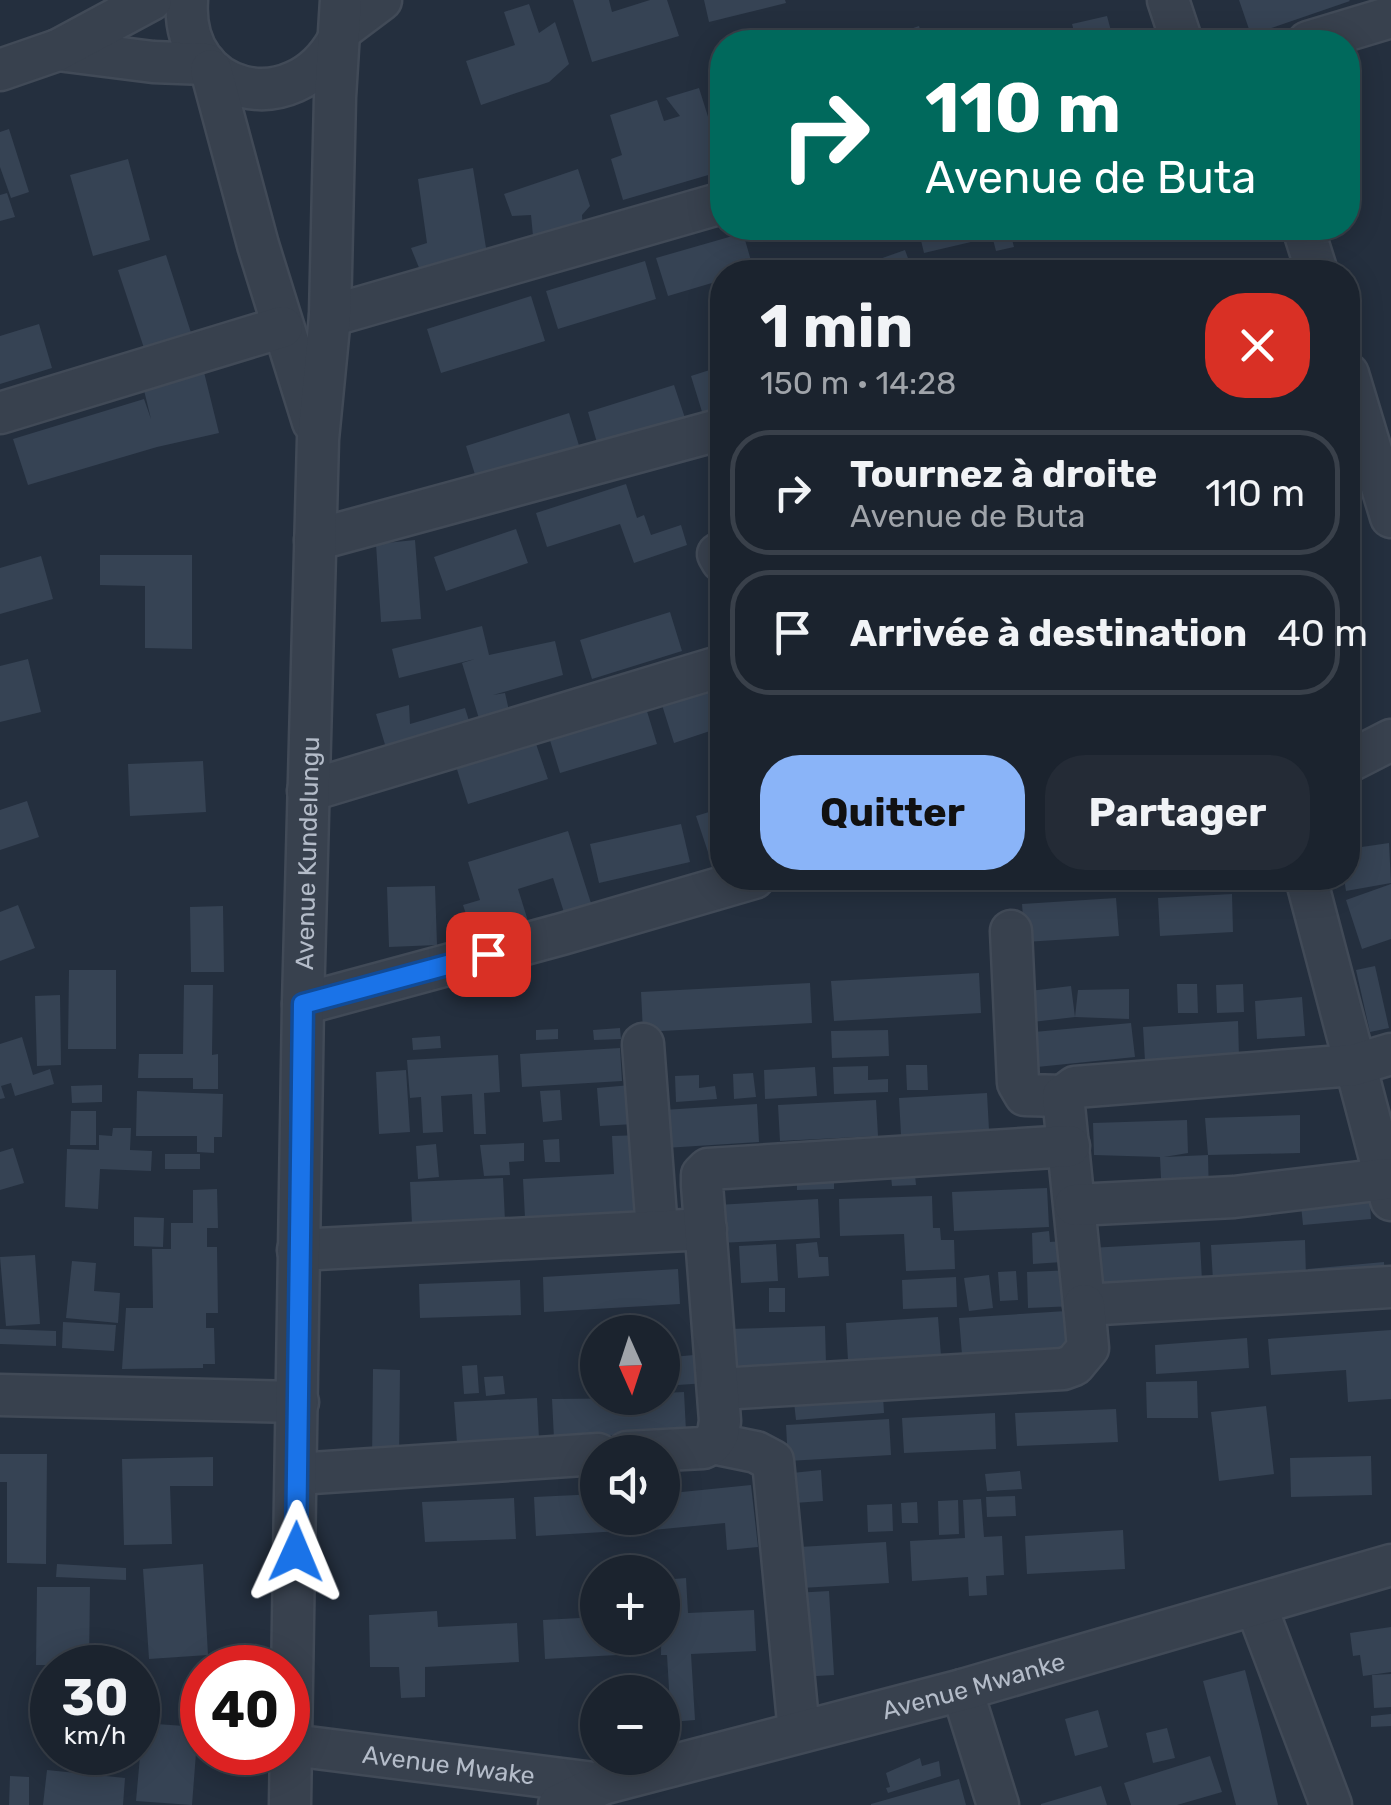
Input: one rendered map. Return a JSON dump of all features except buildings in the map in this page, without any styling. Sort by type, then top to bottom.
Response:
[{"type":"street","points":[[0,70],[58,50],[151,0]]},
{"type":"street","points":[[187,0],[186,22],[191,41],[209,67],[282,327],[318,438]]},
{"type":"street","points":[[58,50],[209,67],[230,82],[248,88],[284,87],[317,70],[340,23],[381,0]]},
{"type":"street","points":[[1168,0],[1178,30]]},
{"type":"street","points":[[1348,30],[1391,17]]},
{"type":"street","name":"Avenue Kundelungu","points":[[294,1645],[298,1250],[315,540],[318,438],[330,316],[340,23]]},
{"type":"street","points":[[330,316],[710,207]]},
{"type":"street","points":[[0,413],[282,327]]},
{"type":"street","points":[[1360,414],[1391,517]]},
{"type":"street","points":[[315,540],[710,432]]},
{"type":"street","points":[[308,791],[710,670]]},
{"type":"street","points":[[1360,756],[1391,740]]},
{"type":"street","points":[[303,1004],[711,890]]},
{"type":"street","points":[[1074,1205],[1388,1189],[1372,1060],[1310,890]]},
{"type":"street","points":[[1011,930],[1018,1083],[1025,1095],[1063,1096],[1076,1087],[1372,1060]]},
{"type":"street","points":[[643,1044],[657,1230]]},
{"type":"street","points":[[719,1390],[1074,1366],[1088,1348],[1063,1096]]},
{"type":"street","points":[[680,1449],[703,1448],[718,1434],[719,1390],[702,1175],[708,1169],[1069,1146]]},
{"type":"street","points":[[298,1250],[706,1229]]},
{"type":"street","points":[[1084,1306],[1391,1287]]},
{"type":"street","points":[[0,1395],[298,1402]]},
{"type":"street","points":[[712,1443],[756,1452],[773,1462],[799,1732]]},
{"type":"street","points":[[297,1474],[580,1455]]},
{"type":"street","name":"Avenue Mwanke","points":[[559,1805],[799,1732],[962,1690],[1391,1565]]},
{"type":"street","points":[[1256,1606],[1330,1805]]},
{"type":"street","points":[[962,1690],[998,1805]]},
{"type":"street","name":"Avenue Mwake","points":[[310,1748],[609,1790]]},
{"type":"street","name":"Avenue Kundelungu","points":[[290,1805],[291,1775]]},
{"type":"route","points":[[296,1552],[303,1004],[488,954]]}]
